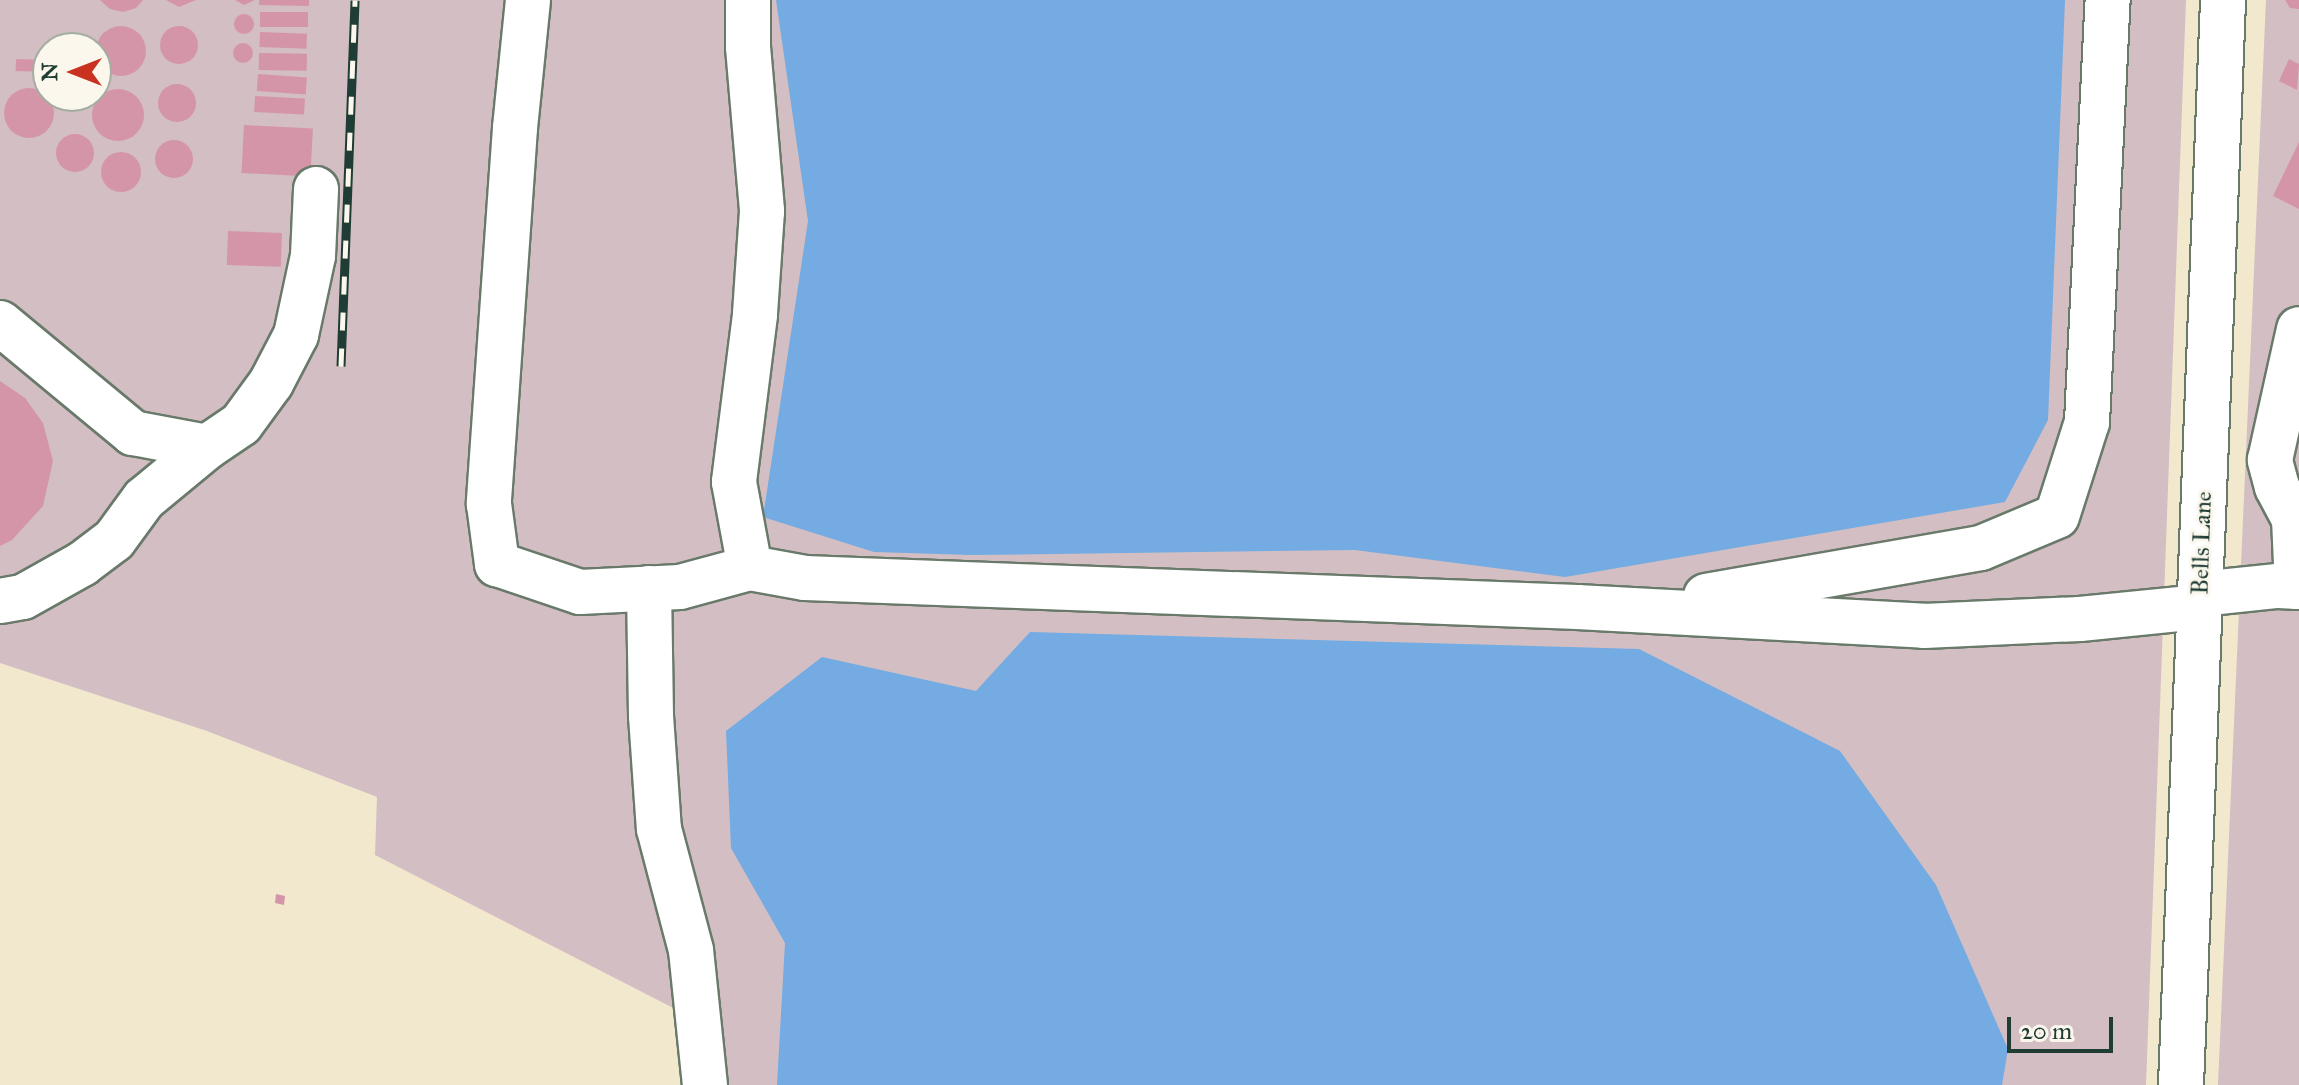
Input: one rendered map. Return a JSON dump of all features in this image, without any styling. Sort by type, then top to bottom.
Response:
[{"type":"street","points":[[528,0],[515,128],[489,504],[497,564],[580,592],[680,587],[750,568],[821,579],[1621,609],[1924,626],[2080,619],[2298,587],[2297,517],[2277,487],[2270,460],[2299,329]]},
{"type":"street","points":[[748,0],[748,47],[762,211],[755,315],[734,482],[750,568]]},
{"type":"street","points":[[1621,609],[1981,548],[2057,516],[2087,422],[2108,0]]},
{"type":"street","name":"Bells Lane","points":[[2181,1085],[2223,0]]},
{"type":"street","points":[[0,601],[23,597],[104,548],[114,540],[144,499],[207,447],[241,424],[271,383],[296,335],[313,256],[316,189]]},
{"type":"street","points":[[0,323],[133,433],[207,447]]},
{"type":"street","points":[[649,588],[651,716],[659,829],[691,950],[705,1085]]},
{"type":"shaded area","points":[[0,0],[2186,0],[2146,1085],[688,1085],[685,1014],[375,855],[377,797],[207,731],[0,663]]},
{"type":"shaded area","points":[[2266,0],[2299,0],[2299,1085],[2218,1085]]},
{"type":"water","points":[[776,0],[2065,0],[2048,420],[2005,502],[1565,577],[1355,550],[971,555],[874,552],[763,517],[808,221]]},
{"type":"water","points":[[1030,632],[1639,649],[1840,751],[1936,885],[2008,1049],[2002,1085],[777,1085],[785,943],[731,848],[726,731],[822,657],[976,691]]},
{"type":"building","points":[[100,0],[143,0],[136,8],[123,12],[110,9]]},
{"type":"building","points":[[166,0],[196,0],[179,7]]},
{"type":"building","points":[[235,0],[255,0],[244,5]]},
{"type":"building","points":[[259,0],[309,0],[309,6],[259,5]]},
{"type":"building","points":[[2285,0],[2299,0],[2299,9],[2290,8]]},
{"type":"building","points":[[260,12],[308,12],[308,27],[260,27]]},
{"type":"building","points":[[240,14],[248,14],[254,24],[248,34],[240,34],[234,28],[234,20]]},
{"type":"building","points":[[121,26],[131,28],[144,41],[146,51],[139,69],[121,76],[112,74],[112,32],[105,32]]},
{"type":"building","points":[[179,26],[193,31],[198,45],[193,59],[179,64],[165,59],[160,45],[165,31]]},
{"type":"building","points":[[260,32],[307,34],[306,49],[259,47]]},
{"type":"building","points":[[239,43],[247,43],[253,53],[247,63],[239,63],[233,57],[233,49]]},
{"type":"building","points":[[259,53],[307,54],[307,71],[259,70]]},
{"type":"building","points":[[16,59],[32,60],[32,72],[16,71]]},
{"type":"building","points":[[2289,59],[2299,64],[2297,90],[2279,81]]},
{"type":"building","points":[[258,74],[307,77],[306,94],[257,91]]},
{"type":"building","points":[[177,84],[191,89],[196,103],[191,117],[177,122],[163,117],[158,103],[163,89]]},
{"type":"building","points":[[29,88],[32,89],[32,112],[54,112],[47,131],[29,138],[11,131],[4,113],[11,95]]},
{"type":"building","points":[[112,90],[128,91],[142,105],[142,125],[128,139],[108,139],[94,125],[93,112],[112,112]]},
{"type":"building","points":[[255,96],[305,99],[304,115],[254,112]]},
{"type":"building","points":[[244,125],[313,129],[310,177],[241,173]]},
{"type":"building","points":[[75,134],[89,139],[94,153],[89,167],[75,172],[61,167],[56,153],[61,139]]},
{"type":"building","points":[[174,140],[188,145],[193,159],[188,173],[174,178],[160,173],[155,159],[160,145]]},
{"type":"building","points":[[2299,142],[2299,209],[2273,196]]},
{"type":"building","points":[[121,152],[135,158],[141,172],[135,186],[121,192],[107,186],[101,172],[107,158]]},
{"type":"building","points":[[228,231],[282,233],[281,267],[227,265]]},
{"type":"building","points":[[0,381],[25,398],[43,423],[53,461],[43,506],[12,540],[0,546]]},
{"type":"building","points":[[276,894],[285,896],[284,905],[275,903]]},
{"type":"railway","points":[[341,366],[355,0]]}]
